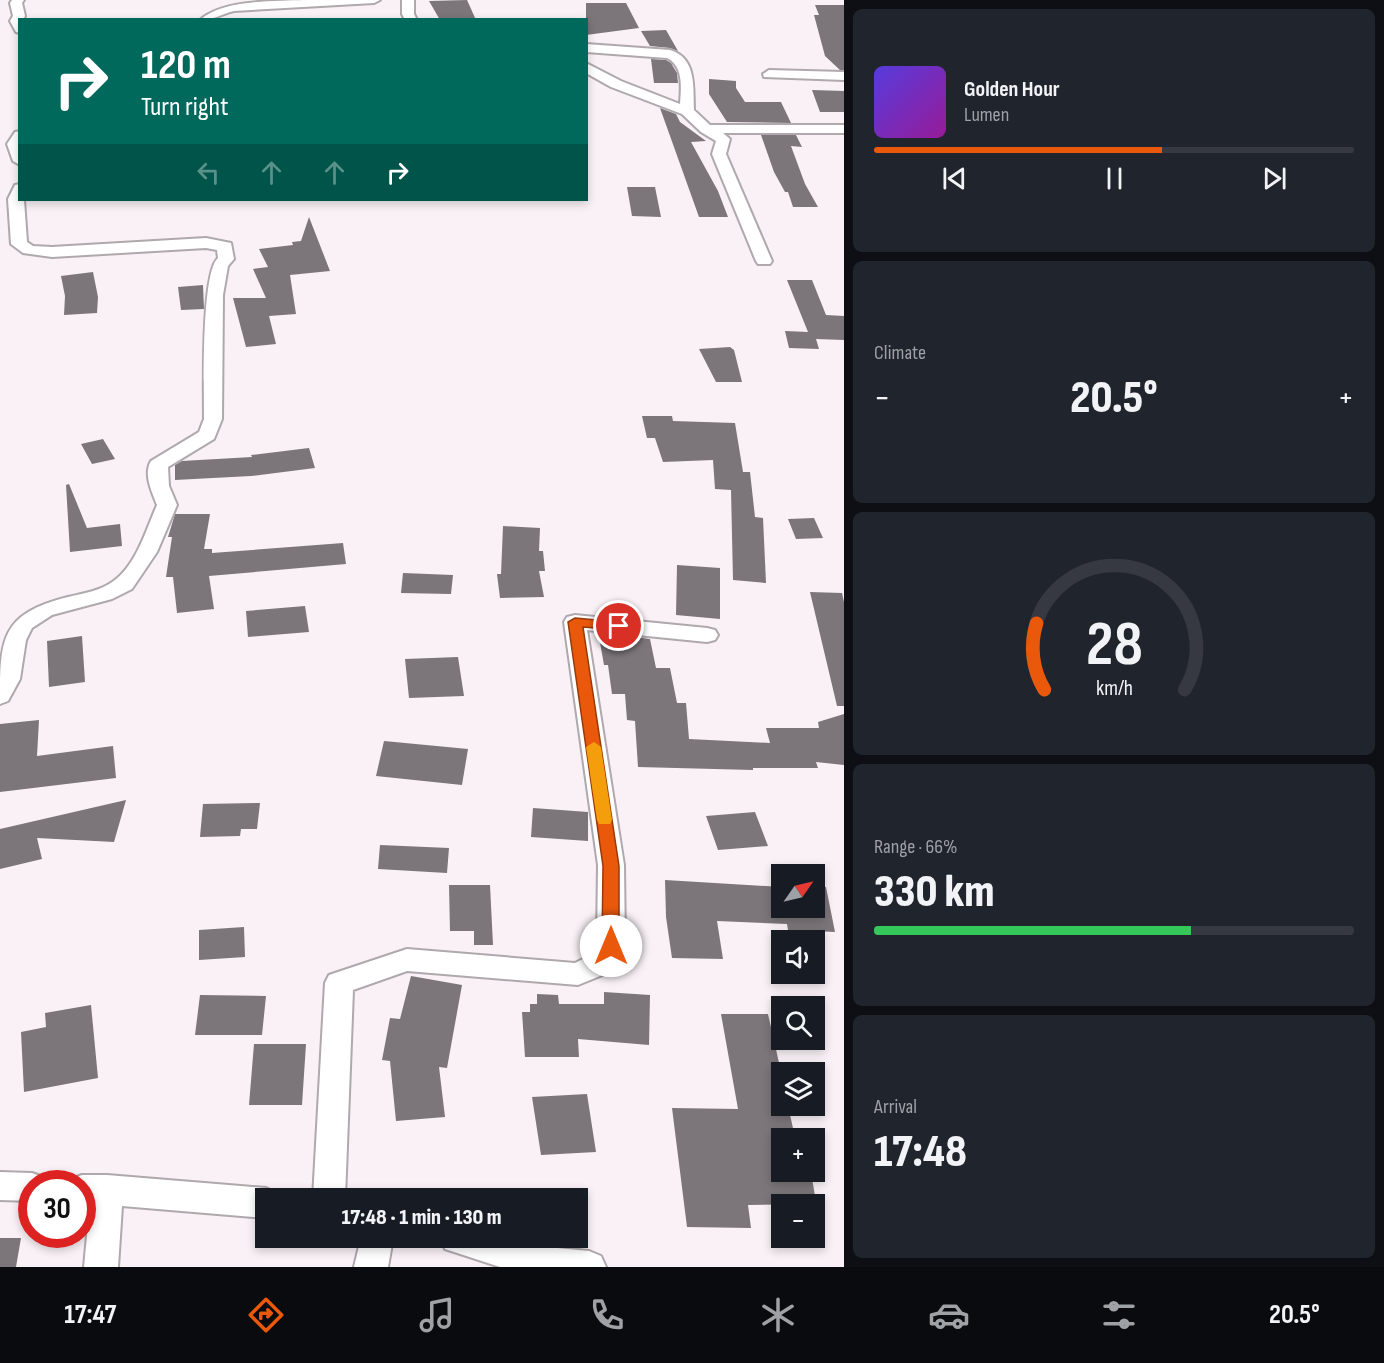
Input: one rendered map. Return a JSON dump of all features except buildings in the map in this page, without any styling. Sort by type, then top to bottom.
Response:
[{"type":"street","points":[[18,0],[16,3],[19,16],[16,21],[18,25]]},
{"type":"street","points":[[208,18],[217,11],[234,7],[374,0]]},
{"type":"street","points":[[408,0],[410,18]]},
{"type":"street","points":[[588,48],[653,51],[676,56],[685,65],[687,111]]},
{"type":"street","points":[[588,68],[616,84],[687,111],[706,129],[723,139],[719,154],[764,261]]},
{"type":"street","points":[[769,74],[844,76]]},
{"type":"street","points":[[706,129],[844,129]]},
{"type":"street","points":[[18,138],[14,144],[18,155]]},
{"type":"street","points":[[0,696],[7,688],[16,637],[24,623],[54,607],[116,590],[138,568],[167,505],[159,486],[158,465],[207,435],[213,419],[215,296],[220,264],[226,259],[225,246],[206,243],[52,252],[29,250],[19,244],[16,199],[18,194]]},
{"type":"street","points":[[329,1188],[339,984],[407,960],[578,974],[595,966],[611,946],[611,866],[575,622],[707,634]]},
{"type":"street","points":[[0,1186],[18,1187]]},
{"type":"street","points":[[96,1189],[255,1202]]},
{"type":"street","points":[[96,1202],[101,1267]]},
{"type":"street","points":[[371,1267],[374,1248]]},
{"type":"street","points":[[488,1248],[526,1260],[590,1267]]},
{"type":"slow traffic","points":[[594,747],[604,820]]},
{"type":"route","points":[[611,946],[611,866],[575,622],[619,626]]}]
